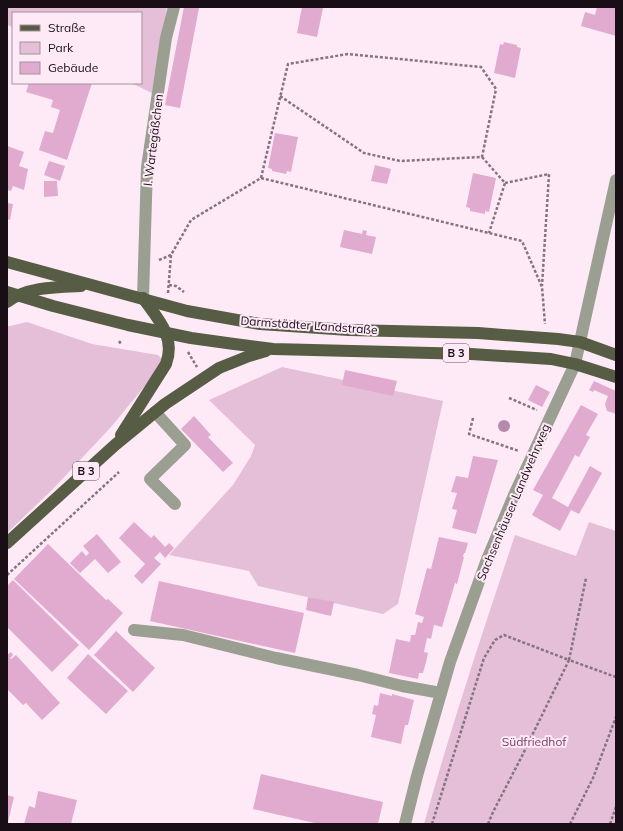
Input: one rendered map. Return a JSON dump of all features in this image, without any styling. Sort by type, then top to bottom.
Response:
[{"type":"main road","name":"Darmstädter Landstraße","points":[[7,262],[187,311],[260,324],[348,330],[478,333],[558,339],[580,342],[616,356]]},
{"type":"main road","name":"B 3","points":[[10,296],[56,287],[90,285]]},
{"type":"main road","name":"Darmstädter Landstraße","points":[[10,296],[166,333],[191,338],[273,349],[471,354],[551,359],[575,364],[616,377]]},
{"type":"main road","name":"B 3","points":[[7,543],[115,445],[166,364],[169,356],[169,347],[166,333],[143,298]]},
{"type":"main road","name":"Darmstädter Landstraße","points":[[115,445],[165,404],[219,368],[249,356],[273,349]]},
{"type":"street","name":"I. Wartegäßchen","points":[[143,298],[147,167],[166,38],[174,7]]},
{"type":"street","name":"Sachsenhäuser Landwehrweg","points":[[405,824],[417,776],[450,662],[486,562],[532,456],[575,364],[616,180]]},
{"type":"street","points":[[155,412],[185,445],[150,479],[174,504]]},
{"type":"street","points":[[134,630],[183,636],[402,686],[441,693]]},
{"type":"path","points":[[261,178],[288,64],[348,54],[481,67],[496,89],[482,157]]},
{"type":"path","points":[[280,96],[364,153],[400,161],[482,157]]},
{"type":"path","points":[[482,157],[506,183]]},
{"type":"path","points":[[506,183],[549,174],[542,287],[545,329]]},
{"type":"path","points":[[166,305],[171,255],[191,220],[261,178],[522,241],[542,287]]},
{"type":"path","points":[[489,233],[506,183]]},
{"type":"path","points":[[144,266],[171,255]]},
{"type":"path","points":[[169,285],[176,286],[184,292]]},
{"type":"path","points":[[119,340],[121,344]]},
{"type":"path","points":[[184,351],[189,353],[199,370]]},
{"type":"path","points":[[509,398],[551,416]]},
{"type":"path","points":[[473,418],[469,434],[532,456]]},
{"type":"path","points":[[7,575],[119,472]]},
{"type":"path","points":[[488,824],[492,812],[524,754],[568,660],[586,578]]},
{"type":"path","points":[[432,824],[484,658],[495,640],[504,635],[616,677]]},
{"type":"path","points":[[570,824],[593,778],[616,717]]},
{"type":"path","points":[[610,824],[616,807]]},
{"type":"green space","points":[[7,7],[167,7],[152,93],[133,84],[142,84],[142,12],[12,12],[12,27],[7,25]]},
{"type":"green space","points":[[27,322],[92,344],[158,355],[162,359],[158,370],[111,427],[51,491],[7,533],[7,326]]},
{"type":"green space","points":[[282,367],[443,401],[398,604],[383,614],[258,586],[249,571],[169,555],[233,485],[251,456],[255,445],[209,400]]},
{"type":"green space","name":"Südfriedhof","points":[[589,522],[616,531],[616,824],[424,824],[456,715],[515,535],[576,556]]},
{"type":"building","points":[[184,7],[199,8],[180,108],[165,105]]},
{"type":"building","points":[[302,7],[323,8],[317,37],[297,33]]},
{"type":"building","points":[[597,7],[616,8],[616,36],[581,26],[585,12],[595,15]]},
{"type":"building","points":[[504,42],[517,45],[517,47],[521,48],[515,78],[494,73],[500,44],[503,45]]},
{"type":"building","points":[[29,84],[92,84],[67,160],[39,150],[45,131],[53,133],[60,110],[51,107],[53,100],[26,92]]},
{"type":"building","points":[[275,133],[298,137],[291,172],[287,171],[286,174],[272,171],[272,169],[268,168]]},
{"type":"building","points":[[7,146],[24,152],[19,166],[28,169],[24,190],[13,186],[11,191],[7,190]]},
{"type":"building","points":[[49,161],[65,166],[60,181],[44,175]]},
{"type":"building","points":[[375,165],[391,169],[387,184],[371,181]]},
{"type":"building","points":[[473,173],[496,178],[489,212],[485,211],[485,214],[470,211],[470,208],[466,207]]},
{"type":"building","points":[[44,181],[57,181],[58,196],[44,197]]},
{"type":"building","points":[[7,203],[13,204],[10,220],[7,219]]},
{"type":"building","points":[[344,230],[362,234],[363,230],[367,231],[366,235],[376,237],[372,254],[340,247]]},
{"type":"building","points":[[345,370],[397,381],[393,396],[342,385]]},
{"type":"building","points":[[594,381],[616,391],[616,414],[607,411],[605,404],[608,396],[594,390],[593,392],[589,390]]},
{"type":"building","points":[[536,385],[550,392],[542,407],[528,400]]},
{"type":"building","points":[[581,405],[598,414],[586,435],[590,437],[579,457],[575,455],[552,498],[568,507],[590,466],[602,473],[579,514],[571,510],[560,531],[532,515],[543,495],[533,490]]},
{"type":"building","points":[[194,416],[211,435],[208,437],[233,463],[223,472],[181,429]]},
{"type":"building","points":[[473,456],[498,460],[476,534],[452,528],[457,510],[452,509],[457,493],[451,492],[456,476],[468,478]]},
{"type":"building","points":[[134,522],[151,538],[154,535],[165,547],[169,543],[174,548],[165,558],[160,552],[154,558],[161,564],[142,584],[134,576],[145,564],[119,538]]},
{"type":"building","points":[[97,534],[121,562],[108,573],[95,559],[80,573],[70,563],[82,551],[86,556],[89,553],[83,546]]},
{"type":"building","points":[[439,537],[468,543],[464,553],[457,584],[455,583],[442,627],[434,625],[431,639],[427,638],[424,652],[428,653],[423,673],[419,673],[418,679],[389,673],[396,639],[410,642],[411,635],[415,635],[418,622],[422,623],[424,617],[415,614],[427,568],[431,569]]},
{"type":"building","points":[[48,544],[106,600],[108,599],[123,613],[89,650],[14,579]]},
{"type":"building","points":[[13,580],[79,645],[52,672],[7,627],[7,586]]},
{"type":"building","points":[[159,581],[304,613],[295,653],[150,621]]},
{"type":"building","points":[[308,597],[334,602],[331,616],[306,610]]},
{"type":"building","points":[[116,631],[155,668],[133,692],[94,655]]},
{"type":"building","points":[[11,652],[13,655],[10,658],[11,659],[16,655],[60,703],[42,720],[26,703],[23,705],[7,689],[7,655]]},
{"type":"building","points":[[88,654],[128,691],[106,714],[67,678]]},
{"type":"building","points":[[380,693],[392,696],[392,694],[414,700],[408,725],[405,725],[401,744],[371,737],[376,715],[372,714],[374,705],[378,706]]},
{"type":"building","points":[[261,774],[383,802],[378,824],[319,824],[253,809]]},
{"type":"building","points":[[38,791],[77,800],[71,824],[24,824],[29,806],[35,808]]},
{"type":"building","points":[[7,795],[14,797],[8,822],[7,822]]}]
